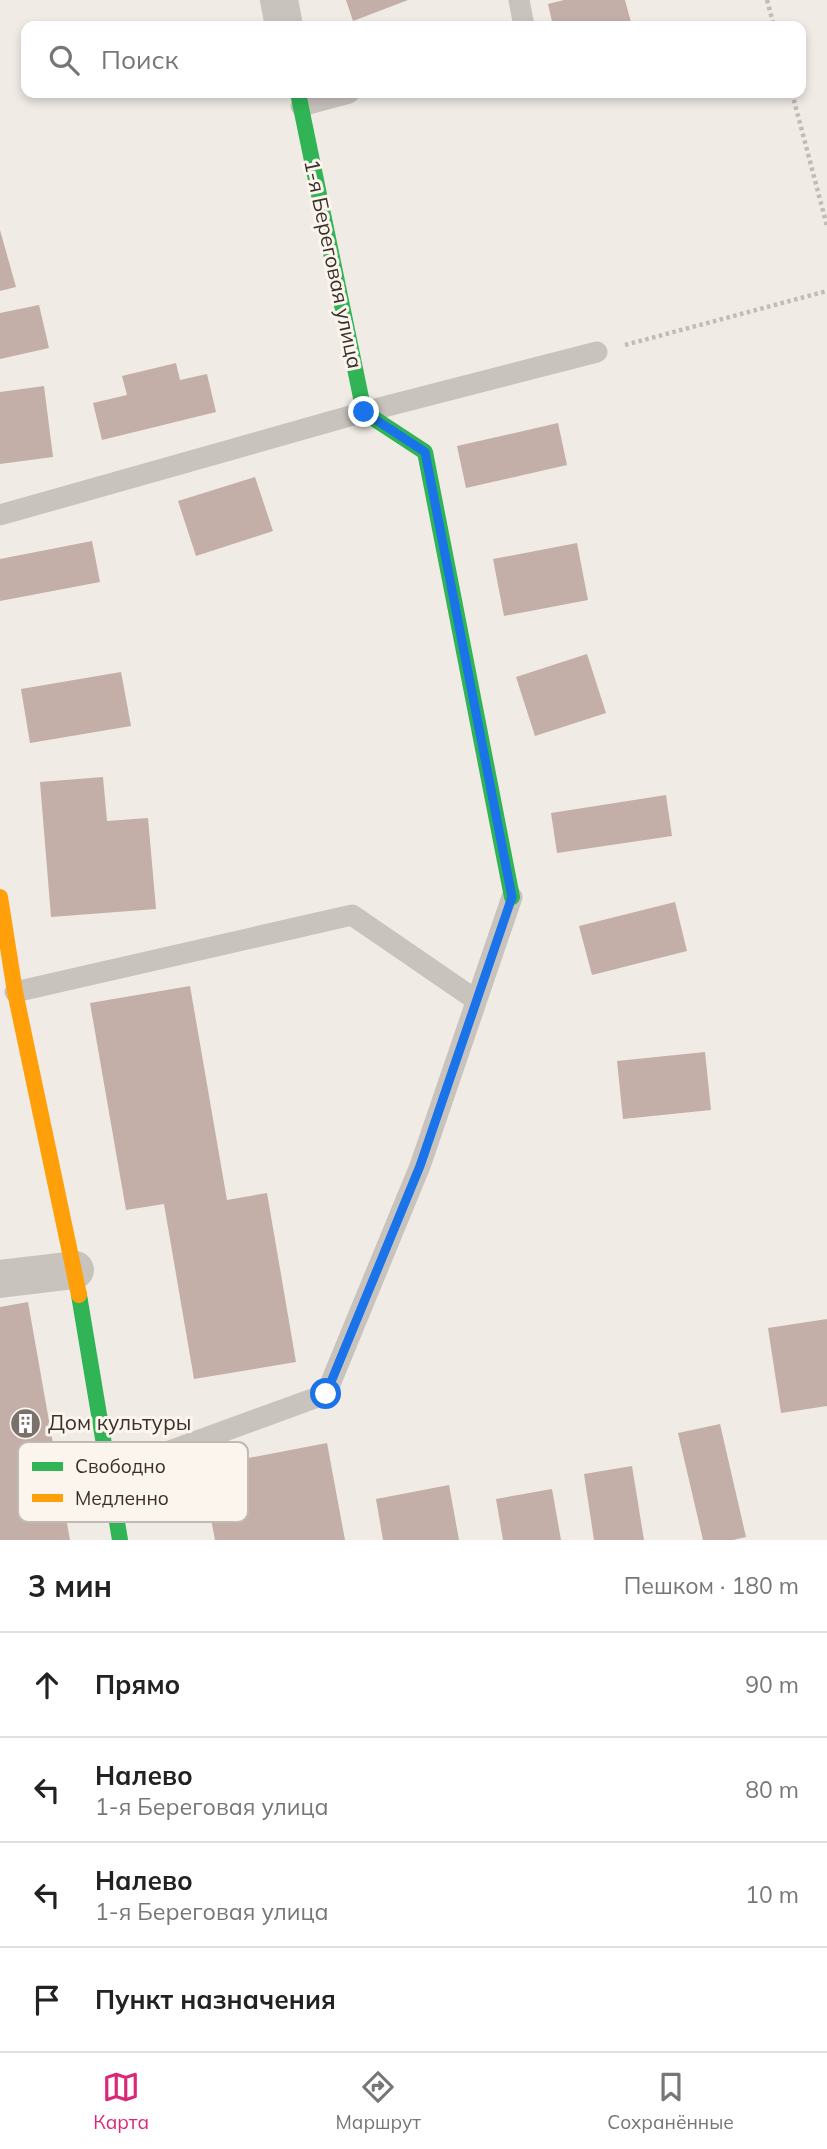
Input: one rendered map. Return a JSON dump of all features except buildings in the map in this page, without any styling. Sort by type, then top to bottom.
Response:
[{"type":"street","points":[[279,0],[283,21]]},
{"type":"street","name":"1-я Береговая улица","points":[[299,99],[364,412]]},
{"type":"street","points":[[364,412],[425,452],[512,897]]},
{"type":"street","points":[[0,897],[15,992],[75,1270],[104,1442]]},
{"type":"street","points":[[0,1279],[75,1270]]},
{"type":"street","points":[[117,1522],[120,1540]]},
{"type":"lane","points":[[519,0],[523,21]]},
{"type":"lane","points":[[0,515],[364,412],[597,352]]},
{"type":"lane","points":[[196,1442],[326,1394],[420,1166],[512,897]]},
{"type":"lane","points":[[15,992],[352,915],[477,1000]]},
{"type":"path","points":[[767,0],[773,21]]},
{"type":"path","points":[[793,98],[827,226]]},
{"type":"path","points":[[597,352],[827,291]]},
{"type":"traffic: fast","points":[[299,98],[364,412],[425,452],[512,897]]},
{"type":"traffic: fast","points":[[79,1295],[104,1442]]},
{"type":"traffic: fast","points":[[117,1522],[120,1540]]},
{"type":"traffic: slow","points":[[0,897],[15,992],[79,1295]]},
{"type":"place","name":"Дом культуры","points":[[25,1423]]},
{"type":"route","points":[[326,1394],[420,1166],[512,897],[425,452],[364,412]]}]
